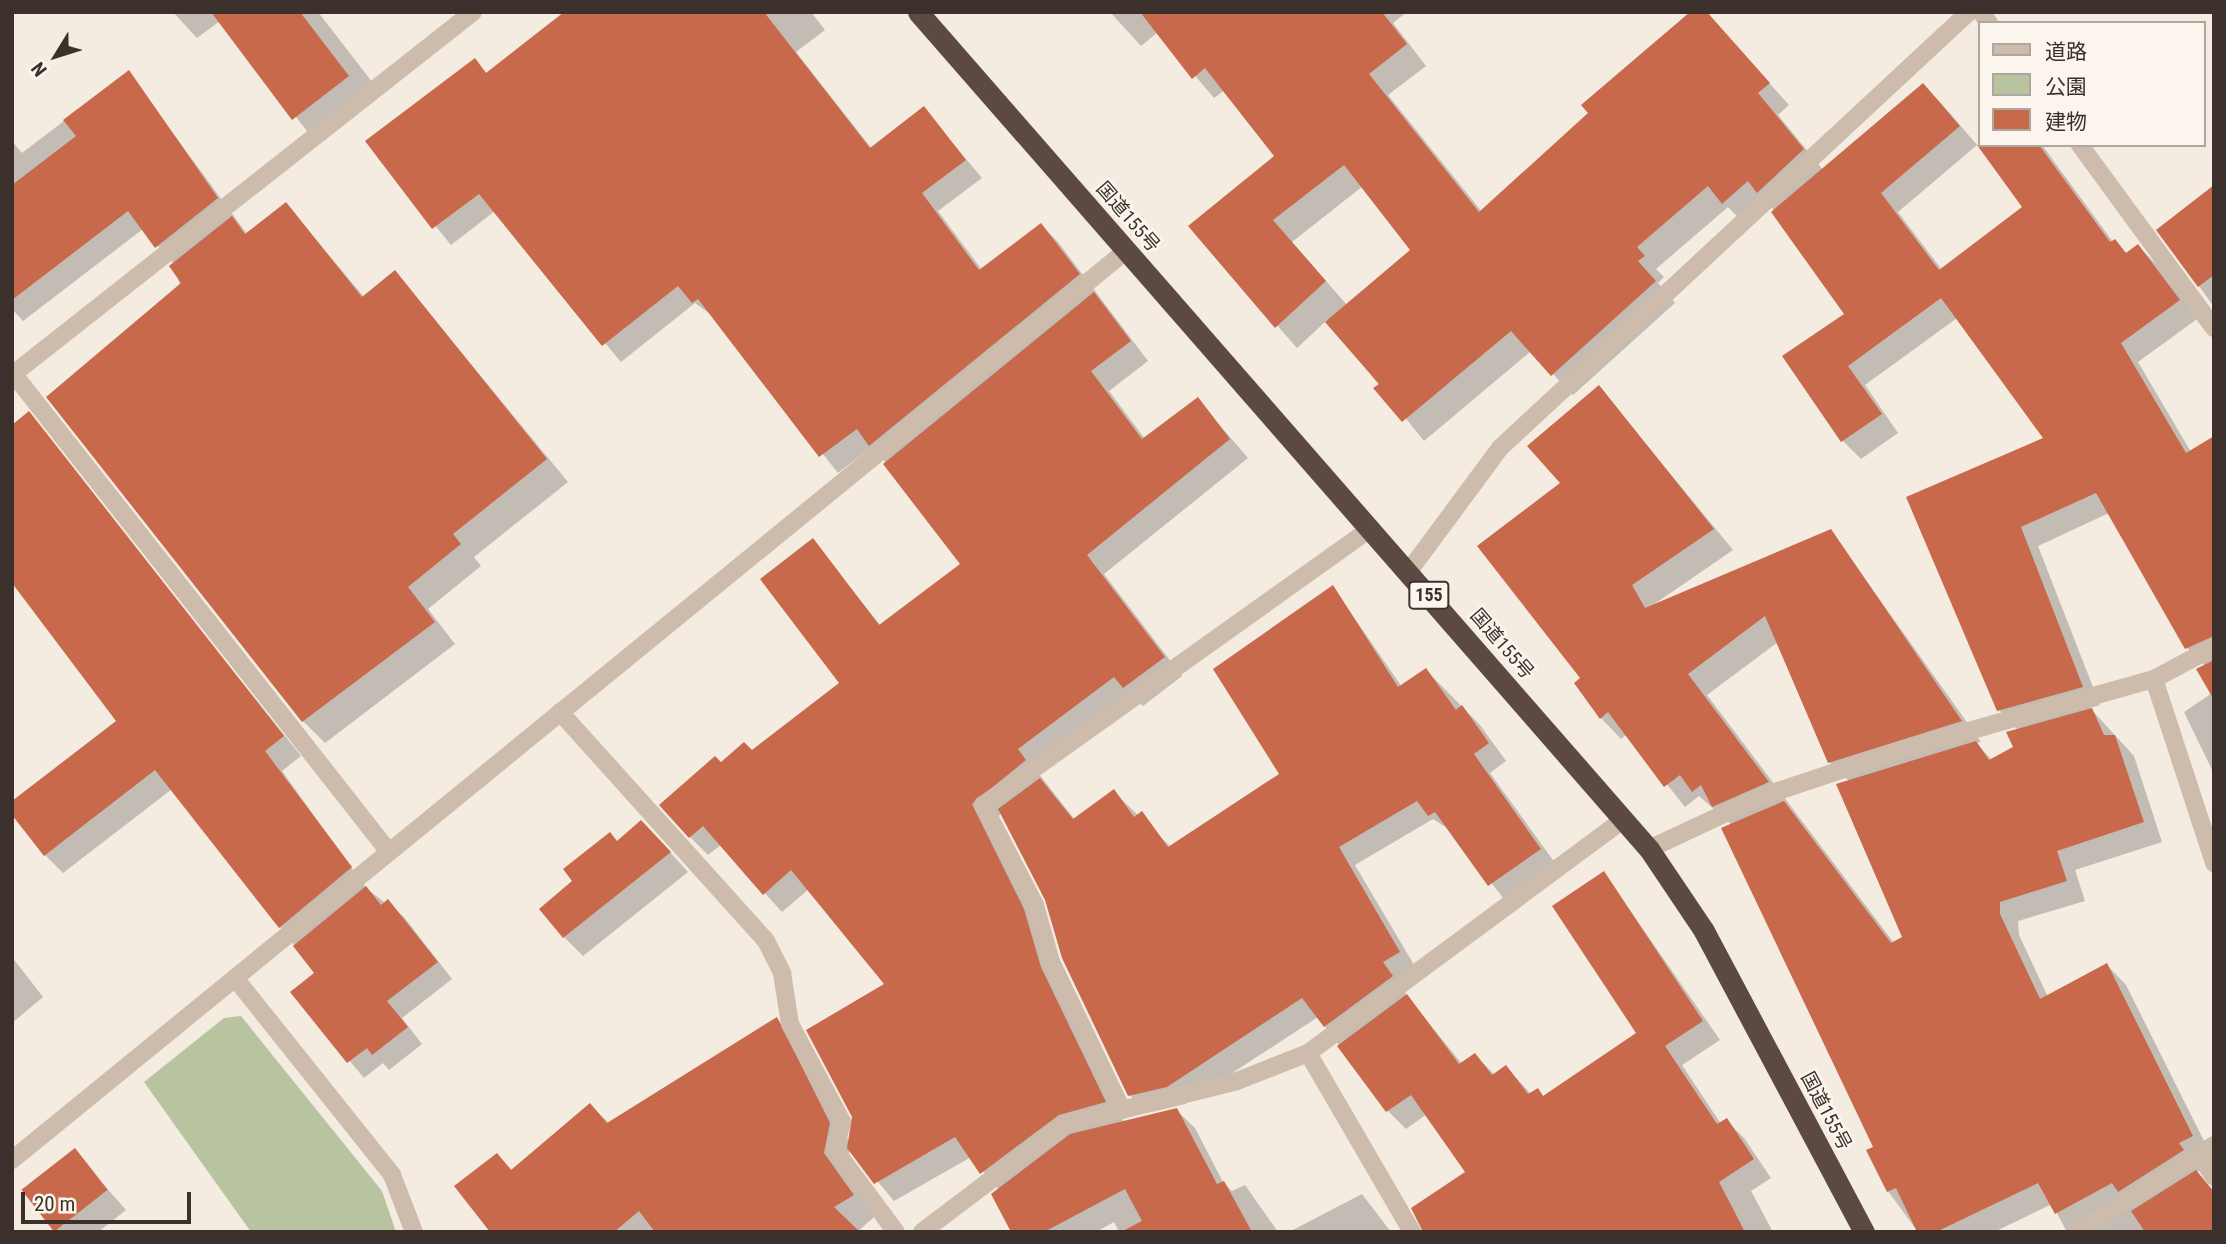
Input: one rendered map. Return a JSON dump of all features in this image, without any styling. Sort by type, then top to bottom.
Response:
[{"type":"highway","name":"国道155号","points":[[918,12],[1409,571],[1648,849],[1704,931],[1864,1232]]},
{"type":"street","points":[[389,852],[13,373],[473,12]]},
{"type":"street","points":[[1409,571],[1500,448],[1969,12]]},
{"type":"street","points":[[2081,147],[2214,328]]},
{"type":"street","points":[[12,1160],[1127,250]]},
{"type":"street","points":[[1122,1110],[1051,962],[1035,905],[983,805],[1371,528]]},
{"type":"street","points":[[1648,849],[1760,797],[1901,750],[2154,679],[2214,647]]},
{"type":"street","points":[[2154,679],[2214,863]]},
{"type":"street","points":[[560,712],[766,941],[782,973],[790,1024],[842,1122],[835,1150],[896,1232]]},
{"type":"street","points":[[922,1232],[1065,1124],[1237,1082],[1308,1053],[1623,820]]},
{"type":"street","points":[[235,978],[392,1175],[414,1232]]},
{"type":"street","points":[[1308,1053],[1412,1232]]},
{"type":"street","points":[[2077,1232],[2206,1149],[2214,1177]]},
{"type":"green space","points":[[241,1016],[382,1191],[396,1232],[251,1232],[144,1082],[224,1018]]},
{"type":"building","points":[[211,12],[300,12],[349,76],[292,120]]},
{"type":"building","points":[[564,12],[764,12],[870,148],[924,106],[966,160],[922,193],[979,270],[1041,223],[1080,274],[869,446],[857,429],[819,457],[698,299],[692,303],[678,286],[602,346],[479,194],[432,229],[365,141],[475,58],[486,73]]},
{"type":"building","points":[[1140,12],[1382,12],[1407,44],[1369,74],[1479,212],[1588,113],[1581,105],[1690,12],[1707,12],[1770,83],[1758,93],[1804,149],[1757,193],[1748,181],[1722,204],[1708,186],[1637,247],[1645,256],[1638,261],[1656,281],[1551,376],[1511,331],[1402,422],[1373,388],[1379,384],[1325,322],[1410,250],[1344,165],[1273,220],[1326,281],[1275,328],[1188,226],[1274,156],[1205,68],[1192,79]]},
{"type":"building","points":[[129,70],[218,198],[155,248],[128,211],[12,300],[12,185],[76,136],[63,120]]},
{"type":"building","points":[[1923,83],[1960,126],[1881,193],[1939,270],[2022,207],[1978,147],[2040,147],[2110,242],[2115,239],[2126,253],[2138,244],[2180,300],[2121,343],[2186,453],[2214,436],[2214,636],[2185,649],[2096,493],[2021,527],[2083,687],[1997,711],[1906,497],[2043,438],[1941,298],[1848,366],[1882,414],[1841,442],[1782,356],[1844,314],[1771,212]]},
{"type":"building","points":[[2214,185],[2214,275],[2198,287],[2156,230]]},
{"type":"building","points":[[286,202],[362,297],[395,270],[547,459],[453,534],[461,544],[408,587],[435,622],[302,722],[46,397],[181,283],[169,266],[232,216],[245,234]]},
{"type":"building","points":[[1094,292],[1131,341],[1091,371],[1142,439],[1198,397],[1230,439],[1087,555],[1165,657],[1123,688],[1114,677],[1018,749],[1026,760],[972,804],[1024,909],[1041,967],[1106,1102],[1059,1115],[980,1174],[955,1137],[874,1184],[847,1148],[852,1117],[806,1030],[884,984],[791,870],[763,895],[703,826],[689,838],[659,805],[715,756],[721,762],[744,742],[752,750],[839,683],[760,579],[813,538],[879,625],[960,564],[883,464]]},
{"type":"building","points":[[1599,385],[1714,529],[1632,585],[1645,608],[1831,529],[1962,721],[1828,763],[1765,616],[1688,674],[1769,782],[1712,807],[1701,785],[1692,792],[1680,775],[1664,787],[1608,712],[1600,719],[1574,683],[1580,678],[1477,546],[1560,483],[1527,446]]},
{"type":"building","points":[[29,411],[284,736],[265,751],[352,867],[279,928],[155,770],[44,856],[12,815],[12,801],[116,721],[12,583],[12,425]]},
{"type":"building","points":[[1333,585],[1398,687],[1426,668],[1456,710],[1462,705],[1489,743],[1474,754],[1541,849],[1488,886],[1435,812],[1428,816],[1417,801],[1339,847],[1400,952],[1383,962],[1393,976],[1324,1027],[1302,998],[1167,1087],[1128,1096],[1062,958],[1045,900],[998,809],[1040,778],[1073,819],[1114,789],[1134,817],[1142,811],[1168,847],[1279,774],[1213,669]]},
{"type":"building","points":[[2214,660],[2214,700],[2196,669]]},
{"type":"building","points":[[2092,708],[2104,735],[2115,735],[2144,822],[2057,851],[2067,881],[2000,902],[2000,914],[2040,999],[2107,963],[2193,1136],[2179,1143],[2184,1150],[2118,1192],[2112,1183],[2055,1214],[2038,1183],[1936,1232],[1917,1232],[1896,1188],[1887,1192],[1866,1150],[1873,1147],[1721,828],[1784,801],[1891,943],[1902,937],[1836,784],[1976,741],[1989,760],[2013,747],[2006,732]]},
{"type":"building","points":[[641,820],[671,852],[563,938],[539,909],[572,881],[563,869],[610,832],[617,841]]},
{"type":"building","points":[[1604,871],[1703,1021],[1665,1046],[1717,1124],[1727,1118],[1754,1159],[1719,1182],[1745,1232],[1423,1232],[1411,1208],[1465,1172],[1411,1095],[1386,1112],[1337,1046],[1407,994],[1459,1064],[1475,1053],[1492,1075],[1506,1065],[1528,1094],[1538,1088],[1543,1096],[1636,1033],[1552,906]]},
{"type":"building","points":[[366,886],[381,905],[388,899],[438,962],[387,1001],[408,1027],[372,1055],[367,1048],[347,1063],[290,992],[314,973],[293,946]]},
{"type":"building","points":[[777,1017],[830,1123],[824,1153],[854,1195],[834,1207],[860,1232],[655,1232],[639,1211],[614,1232],[490,1232],[454,1186],[497,1153],[511,1170],[590,1103],[607,1123]]},
{"type":"building","points":[[1177,1108],[1217,1184],[1224,1181],[1252,1232],[1121,1232],[1142,1221],[1125,1189],[1044,1232],[1011,1232],[991,1194],[1070,1134]]},
{"type":"building","points":[[75,1148],[108,1190],[54,1232],[21,1190]]},
{"type":"building","points":[[2196,1170],[2214,1192],[2214,1232],[2145,1232],[2131,1211]]}]
